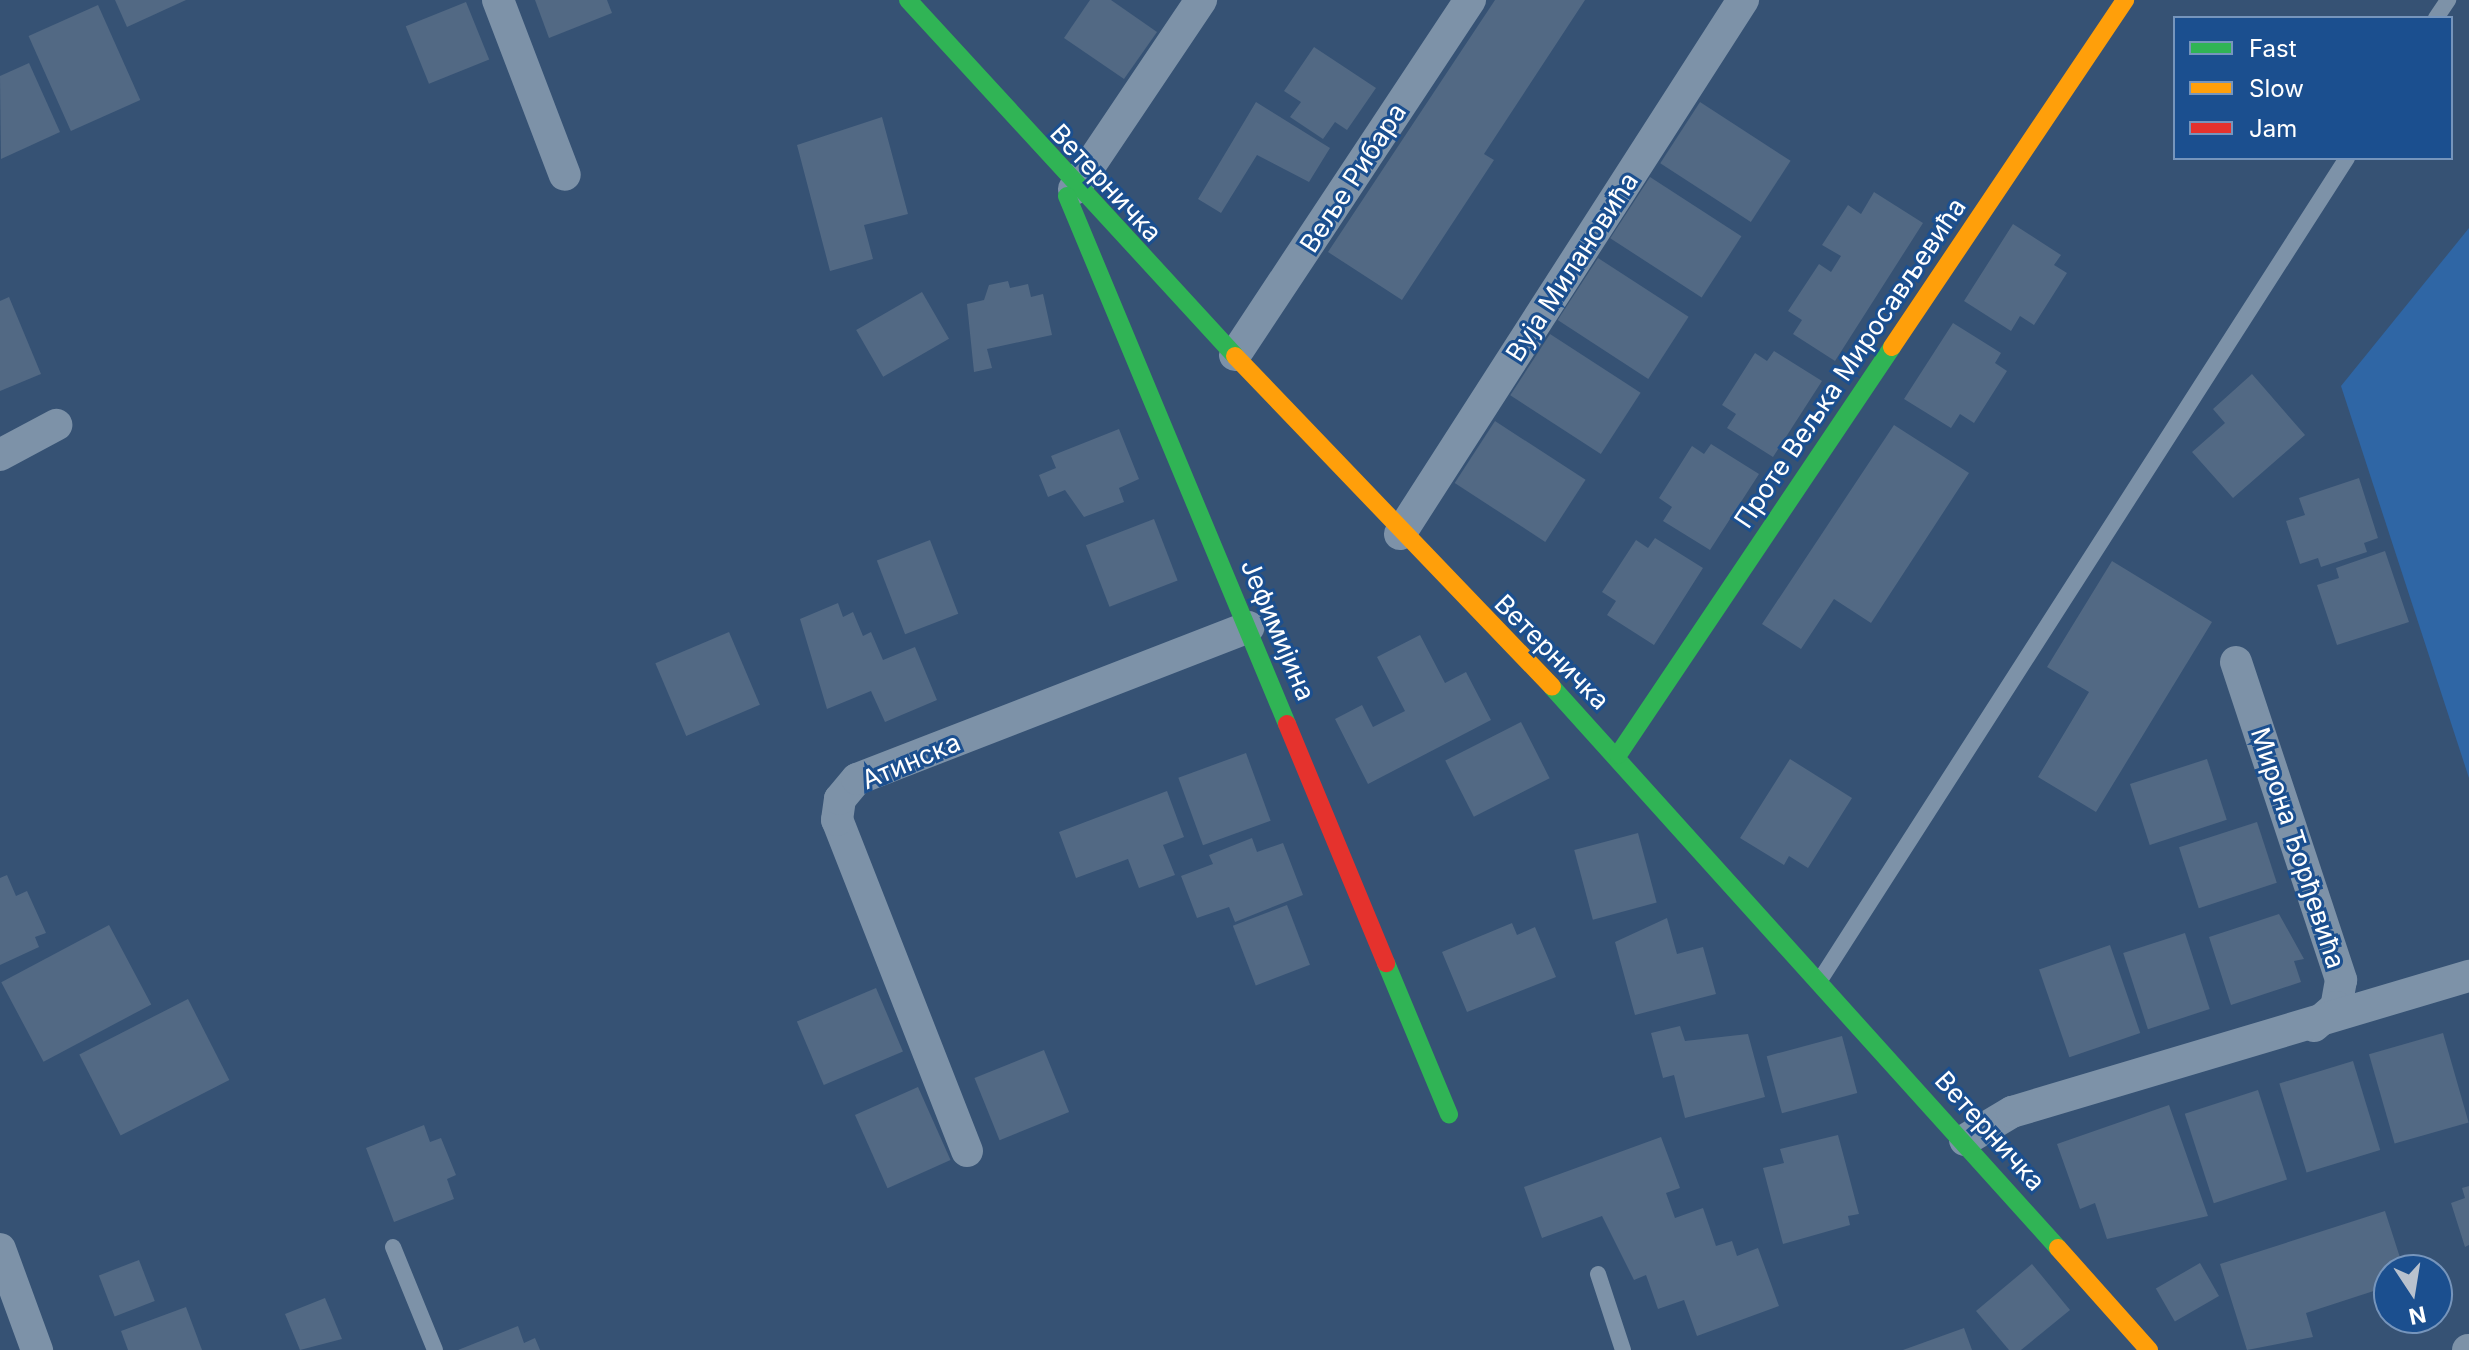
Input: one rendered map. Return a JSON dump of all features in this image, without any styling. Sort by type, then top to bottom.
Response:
[{"type":"street","points":[[498,0],[565,175]]},
{"type":"street","name":"Ветерничка","points":[[908,0],[1065,179],[1235,355],[1400,534],[1618,755],[1819,982],[1965,1140],[2149,1350]]},
{"type":"street","points":[[1065,179],[1201,0]]},
{"type":"street","name":"Веље Рибара","points":[[1235,355],[1470,0]]},
{"type":"street","name":"Вуја Милановића","points":[[1400,534],[1743,0]]},
{"type":"street","name":"Проте Вељка Миросављевића","points":[[1618,755],[2125,0]]},
{"type":"street","name":"Јефимијина","points":[[1065,179],[1449,1114]]},
{"type":"street","points":[[0,455],[56,425]]},
{"type":"street","name":"Атинска","points":[[967,1151],[837,820],[840,799],[857,779],[1248,627]]},
{"type":"street","name":"Мирона Ђорђевића","points":[[2236,662],[2341,980],[2336,1007],[2314,1026]]},
{"type":"street","points":[[1965,1140],[2012,1112],[2314,1026],[2469,976]]},
{"type":"street","points":[[0,1249],[37,1350]]},
{"type":"lane","points":[[1819,982],[2346,160]]},
{"type":"lane","points":[[393,1247],[435,1350]]},
{"type":"lane","points":[[1598,1274],[1623,1350]]},
{"type":"shaded area","points":[[2469,228],[2469,778],[2341,386]]},
{"type":"building","points":[[115,0],[186,0],[127,27]]},
{"type":"building","points":[[535,0],[607,0],[612,13],[549,38]]},
{"type":"building","points":[[1090,0],[1111,0],[1157,32],[1124,79],[1064,38]]},
{"type":"building","points":[[1495,0],[1585,0],[1484,154],[1494,160],[1402,300],[1328,252]]},
{"type":"building","points":[[466,2],[489,59],[429,84],[406,26]]},
{"type":"building","points":[[98,5],[140,100],[71,131],[29,36]]},
{"type":"building","points":[[1314,47],[1376,88],[1347,130],[1335,122],[1323,139],[1290,117],[1301,102],[1284,91]]},
{"type":"building","points":[[29,63],[60,132],[1,159],[0,76]]},
{"type":"building","points":[[1256,102],[1330,148],[1309,182],[1257,155],[1221,213],[1198,199]]},
{"type":"building","points":[[1700,102],[1791,161],[1751,222],[1660,163]]},
{"type":"building","points":[[882,117],[908,214],[864,225],[873,259],[830,271],[797,145]]},
{"type":"building","points":[[1650,177],[1741,236],[1702,298],[1610,238]]},
{"type":"building","points":[[1874,192],[1923,223],[1835,361],[1793,334],[1802,320],[1788,311],[1819,264],[1831,272],[1841,256],[1822,245],[1848,205],[1861,214]]},
{"type":"building","points":[[2013,224],[2061,255],[2054,265],[2067,273],[2034,325],[2020,316],[2011,331],[1964,301]]},
{"type":"building","points":[[1598,258],[1689,317],[1648,379],[1558,320]]},
{"type":"building","points":[[1008,281],[1010,288],[1028,284],[1031,297],[1043,294],[1052,335],[987,349],[992,368],[974,372],[967,304],[984,300],[989,285]]},
{"type":"building","points":[[922,292],[949,339],[883,377],[856,330]]},
{"type":"building","points":[[9,297],[41,374],[0,391],[0,301]]},
{"type":"building","points":[[1953,323],[2001,353],[1995,363],[2007,371],[1974,423],[1960,414],[1951,428],[1904,399]]},
{"type":"building","points":[[1550,334],[1641,393],[1601,454],[1510,395]]},
{"type":"building","points":[[1774,351],[1822,381],[1773,457],[1727,428],[1736,414],[1722,405],[1755,353],[1767,361]]},
{"type":"building","points":[[2252,374],[2305,435],[2233,498],[2192,452],[2225,423],[2213,409]]},
{"type":"building","points":[[1495,421],[1586,480],[1545,542],[1455,483]]},
{"type":"building","points":[[1894,425],[1969,473],[1871,623],[1834,599],[1801,649],[1762,624]]},
{"type":"building","points":[[1119,429],[1139,479],[1119,488],[1124,502],[1084,517],[1065,490],[1048,497],[1039,475],[1056,468],[1051,456]]},
{"type":"building","points":[[1711,444],[1759,474],[1710,550],[1663,521],[1672,507],[1659,498],[1692,446],[1704,454]]},
{"type":"building","points":[[2359,478],[2378,538],[2364,543],[2367,552],[2321,567],[2318,558],[2300,564],[2286,521],[2305,515],[2299,498]]},
{"type":"building","points":[[1154,519],[1178,581],[1110,607],[1086,545]]},
{"type":"building","points":[[1655,538],[1703,568],[1654,645],[1607,615],[1616,601],[1602,592],[1636,540],[1648,548]]},
{"type":"building","points":[[930,540],[958,614],[905,634],[877,560]]},
{"type":"building","points":[[2385,551],[2409,622],[2337,645],[2317,585],[2339,578],[2336,568]]},
{"type":"building","points":[[2112,561],[2212,622],[2096,812],[2038,777],[2089,692],[2047,667]]},
{"type":"building","points":[[838,603],[843,617],[853,612],[863,636],[871,632],[883,660],[915,647],[937,700],[885,722],[871,691],[827,709],[800,619]]},
{"type":"building","points":[[729,632],[760,705],[686,736],[655,663]]},
{"type":"building","points":[[1420,635],[1445,683],[1466,672],[1491,720],[1368,784],[1335,719],[1362,705],[1373,727],[1405,711],[1377,657]]},
{"type":"building","points":[[1521,722],[1550,778],[1474,817],[1445,761]]},
{"type":"building","points":[[1246,753],[1271,821],[1203,845],[1178,778]]},
{"type":"building","points":[[1790,759],[1852,798],[1808,868],[1789,856],[1784,865],[1740,838]]},
{"type":"building","points":[[2207,759],[2227,820],[2150,845],[2130,784]]},
{"type":"building","points":[[1167,791],[1184,837],[1163,845],[1175,875],[1139,888],[1128,859],[1076,878],[1059,832]]},
{"type":"building","points":[[2257,822],[2277,883],[2199,908],[2179,847]]},
{"type":"building","points":[[1638,833],[1657,903],[1593,920],[1574,850]]},
{"type":"building","points":[[1252,838],[1257,852],[1283,843],[1303,895],[1235,922],[1229,907],[1197,918],[1181,876],[1213,864],[1209,855]]},
{"type":"building","points":[[7,875],[16,896],[27,891],[46,933],[35,937],[39,947],[0,965],[0,878]]},
{"type":"building","points":[[1287,905],[1310,965],[1256,986],[1233,926]]},
{"type":"building","points":[[2279,914],[2304,959],[2294,961],[2301,982],[2231,1005],[2209,937]]},
{"type":"building","points":[[1667,918],[1677,954],[1703,947],[1716,994],[1635,1015],[1615,942]]},
{"type":"building","points":[[1512,923],[1517,935],[1535,927],[1556,977],[1467,1012],[1442,952]]},
{"type":"building","points":[[109,925],[151,1004],[44,1062],[1,982]]},
{"type":"building","points":[[2185,933],[2210,1009],[2148,1029],[2123,953]]},
{"type":"building","points":[[2110,945],[2140,1033],[2069,1057],[2039,969]]},
{"type":"building","points":[[876,988],[903,1052],[824,1085],[797,1022]]},
{"type":"building","points":[[188,999],[229,1080],[121,1135],[79,1054]]},
{"type":"building","points":[[1680,1026],[1685,1041],[1748,1034],[1765,1097],[1685,1118],[1674,1075],[1663,1078],[1651,1033]]},
{"type":"building","points":[[2443,1033],[2469,1122],[2395,1144],[2369,1054]]},
{"type":"building","points":[[1842,1036],[1857,1093],[1782,1113],[1767,1056]]},
{"type":"building","points":[[1044,1050],[1069,1112],[1000,1140],[974,1078]]},
{"type":"building","points":[[2353,1061],[2380,1150],[2307,1172],[2279,1084]]},
{"type":"building","points":[[918,1087],[951,1160],[888,1188],[855,1115]]},
{"type":"building","points":[[2258,1090],[2287,1179],[2214,1203],[2185,1114]]},
{"type":"building","points":[[2169,1105],[2208,1216],[2107,1239],[2095,1203],[2080,1209],[2057,1144]]},
{"type":"building","points":[[424,1125],[430,1142],[441,1138],[456,1175],[447,1179],[454,1199],[394,1222],[366,1148]]},
{"type":"building","points":[[1838,1135],[1859,1214],[1848,1216],[1850,1225],[1783,1244],[1763,1168],[1784,1163],[1780,1149]]},
{"type":"building","points":[[1661,1137],[1680,1188],[1666,1193],[1675,1218],[1703,1208],[1716,1246],[1732,1241],[1737,1256],[1758,1248],[1779,1306],[1697,1336],[1684,1300],[1658,1309],[1646,1275],[1634,1280],[1602,1216],[1542,1238],[1524,1187]]},
{"type":"building","points":[[2469,1186],[2469,1245],[2465,1247],[2451,1203],[2465,1198],[2462,1188]]},
{"type":"building","points":[[2385,1211],[2399,1254],[2373,1254],[2373,1291],[2306,1313],[2313,1337],[2247,1350],[2220,1264]]},
{"type":"building","points":[[139,1260],[155,1301],[115,1316],[99,1275]]},
{"type":"building","points":[[2200,1263],[2219,1296],[2175,1321],[2156,1288]]},
{"type":"building","points":[[2032,1264],[2070,1310],[2021,1350],[2009,1350],[1976,1311]]},
{"type":"building","points":[[325,1298],[342,1339],[300,1350],[285,1314]]},
{"type":"building","points":[[186,1307],[202,1350],[128,1350],[121,1331]]},
{"type":"building","points":[[518,1326],[524,1343],[535,1338],[540,1350],[458,1350]]},
{"type":"building","points":[[1964,1328],[1972,1350],[1903,1350]]},
{"type":"traffic: fast","points":[[908,0],[1235,356]]},
{"type":"traffic: fast","points":[[1067,196],[1287,724]]},
{"type":"traffic: fast","points":[[1618,755],[1892,347]]},
{"type":"traffic: fast","points":[[1552,687],[2058,1248]]},
{"type":"traffic: fast","points":[[1386,963],[1449,1114]]},
{"type":"traffic: slow","points":[[1892,347],[2125,0]]},
{"type":"traffic: slow","points":[[1235,356],[1552,687]]},
{"type":"traffic: slow","points":[[2058,1248],[2149,1350]]},
{"type":"traffic: jam","points":[[1287,724],[1386,963]]}]
